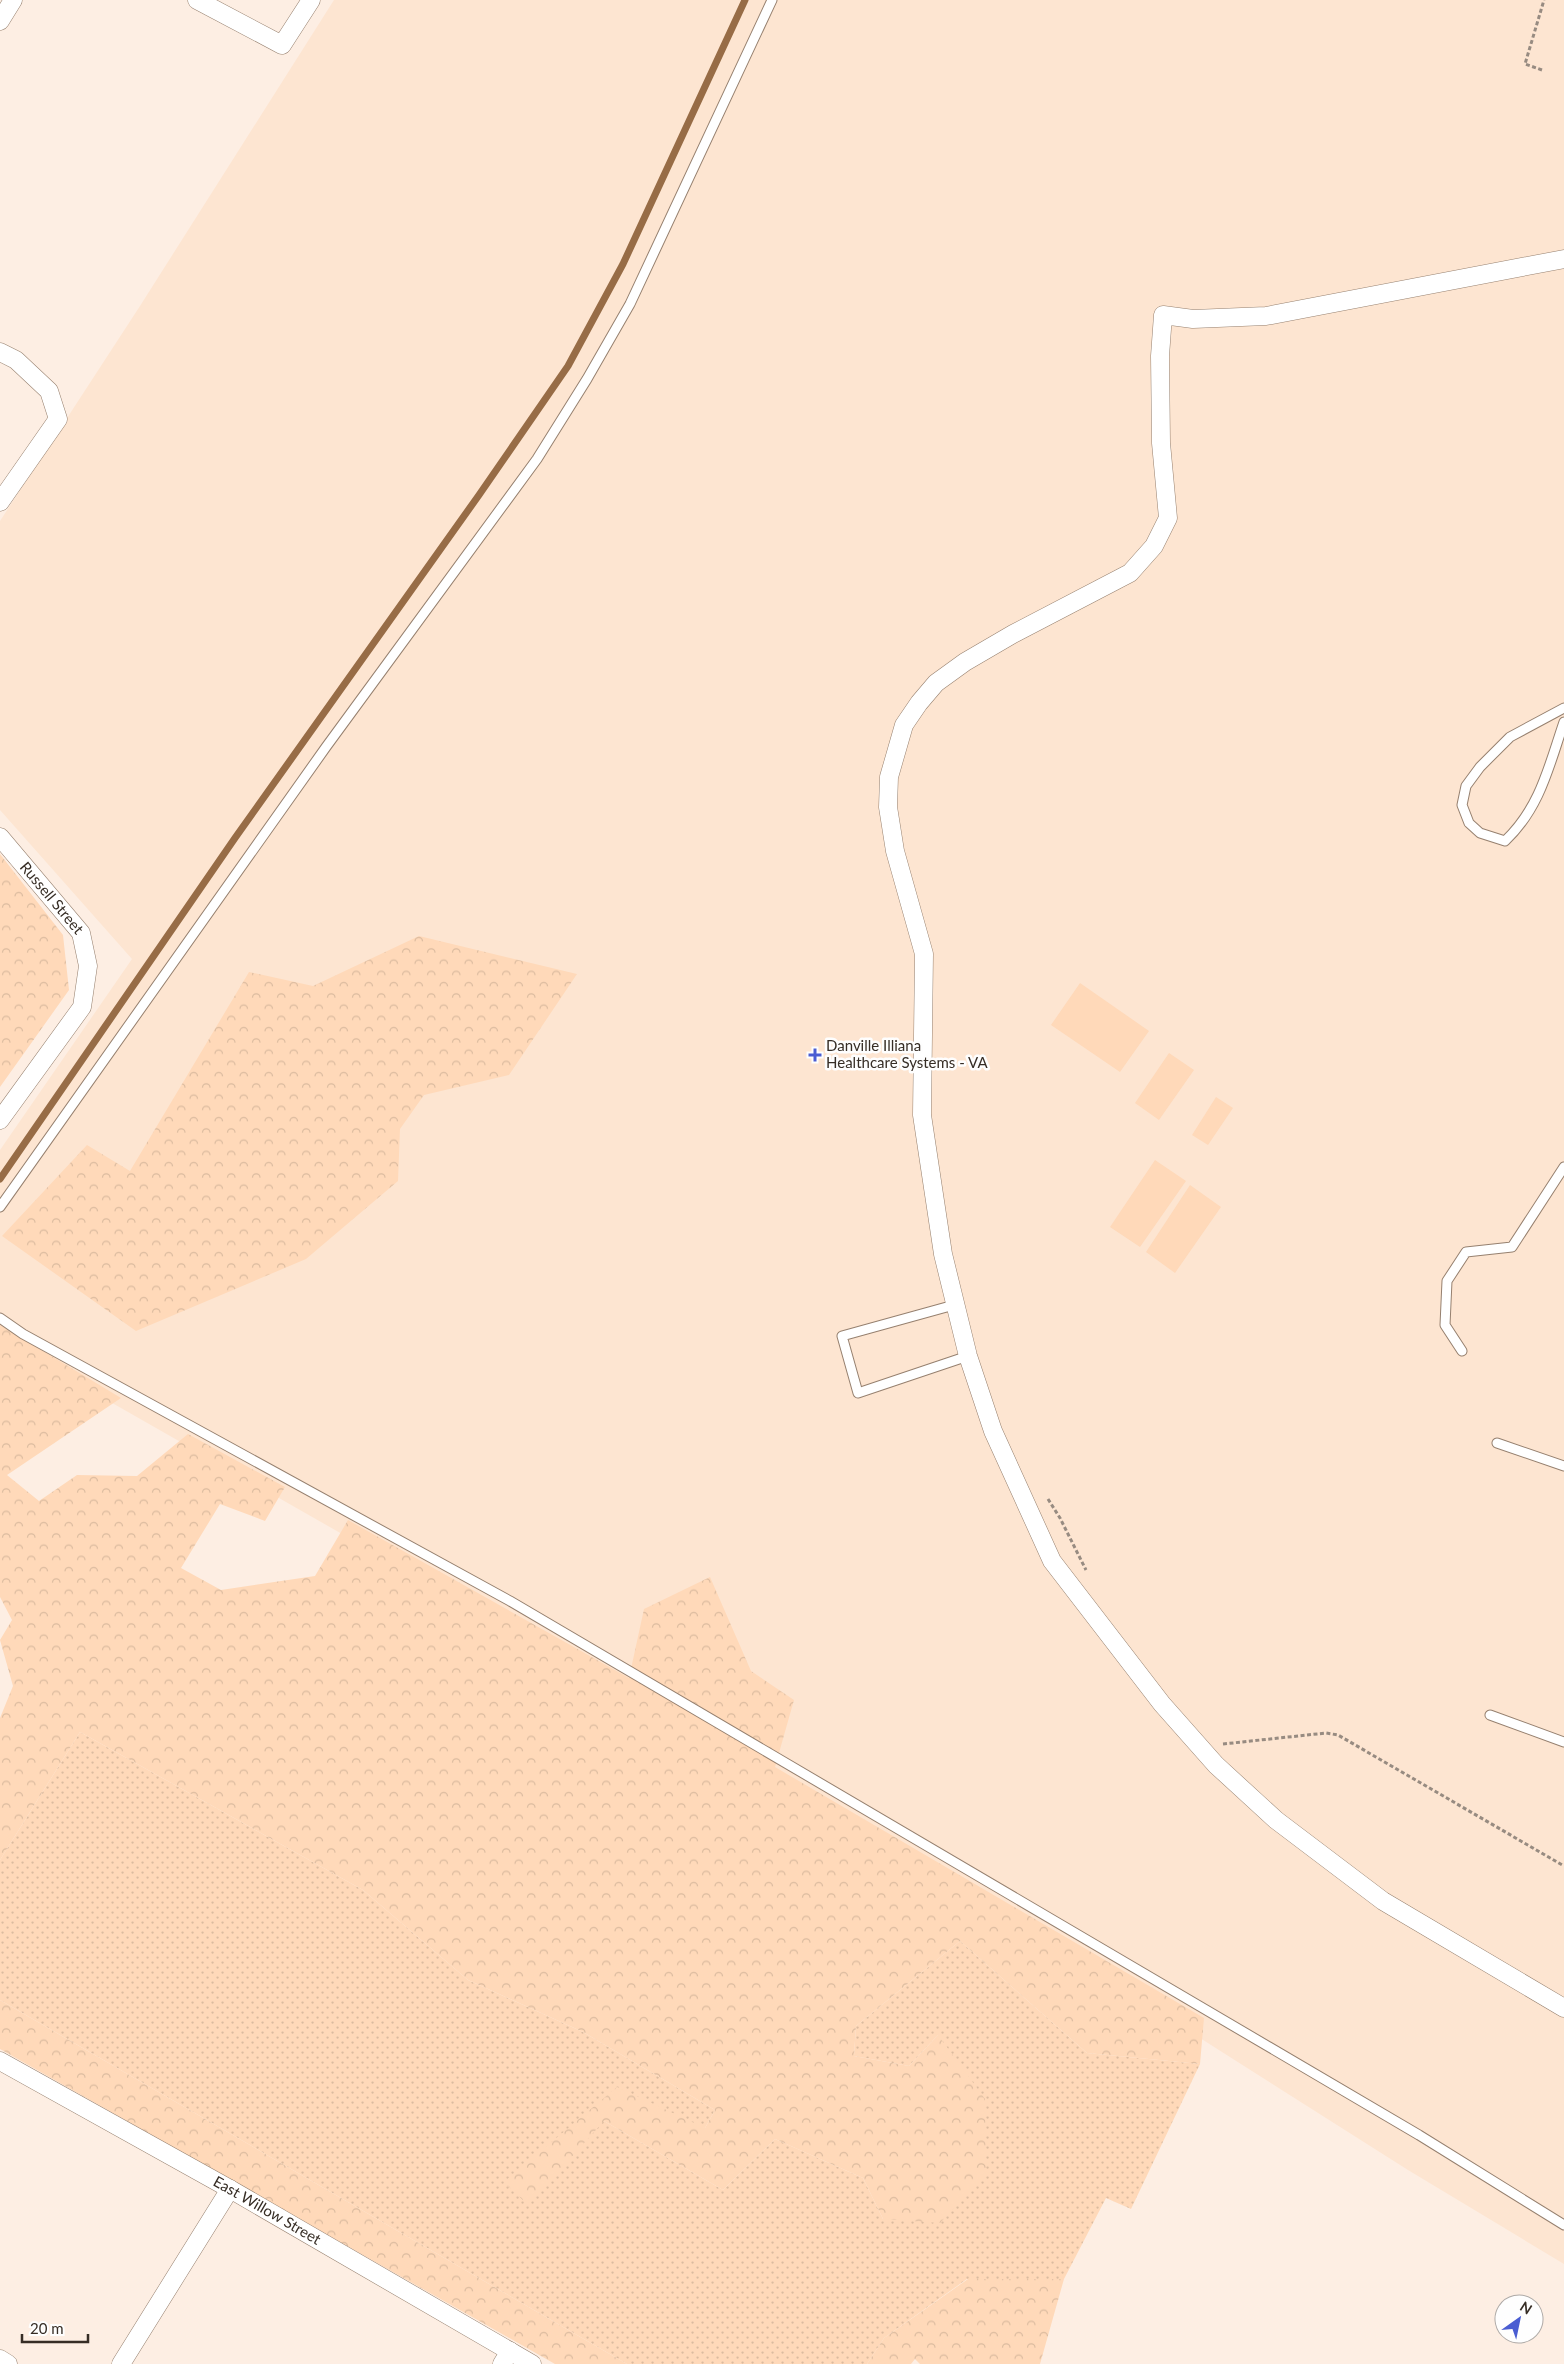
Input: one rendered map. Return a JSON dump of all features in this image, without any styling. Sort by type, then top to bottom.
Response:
[{"type":"street","points":[[0,21],[14,0]]},
{"type":"street","points":[[198,0],[282,45],[311,0]]},
{"type":"street","points":[[1564,259],[1266,316],[1193,320],[1163,316],[1160,356],[1161,443],[1168,518],[1154,546],[1130,573],[1012,634],[965,662],[936,683],[904,725],[889,777],[888,807],[895,851],[924,954],[922,1115],[943,1254],[950,1276],[954,1305],[992,1431],[1052,1562],[1162,1704],[1210,1758],[1276,1820],[1383,1901],[1564,2008]]},
{"type":"street","points":[[0,352],[16,360],[49,391],[58,419],[0,502]]},
{"type":"street","name":"Russell Street","points":[[0,837],[81,933],[88,966],[82,1007],[0,1120]]},
{"type":"street","name":"East Willow Street","points":[[0,2061],[230,2189],[506,2357],[532,2364]]},
{"type":"street","points":[[121,2364],[230,2189]]},
{"type":"street","points":[[0,2359],[8,2364]]},
{"type":"lane","points":[[0,1207],[326,747],[537,459],[587,379],[630,304],[772,0]]},
{"type":"lane","points":[[1564,708],[1510,736],[1480,767],[1466,786],[1462,805],[1469,824],[1480,834],[1506,841],[1522,825],[1537,798],[1564,722]]},
{"type":"lane","points":[[1462,1351],[1445,1325],[1447,1281],[1466,1252],[1512,1247],[1564,1167]]},
{"type":"lane","points":[[954,1305],[842,1336],[858,1393],[968,1356]]},
{"type":"lane","points":[[0,1318],[23,1334],[510,1601],[1419,2135],[1564,2225]]},
{"type":"lane","points":[[1497,1443],[1564,1466]]},
{"type":"lane","points":[[1490,1715],[1564,1742]]},
{"type":"path","points":[[1542,70],[1525,64],[1544,0]]},
{"type":"path","points":[[1047,1498],[1060,1518],[1089,1577]]},
{"type":"path","points":[[1214,1740],[1231,1744],[1308,1734],[1338,1735],[1564,1866]]},
{"type":"shaded area","name":"Danville Illiana Healthcare Systems - VA","points":[[334,0],[1564,0],[1564,2264],[1408,2170],[970,1892],[0,1339],[0,1150],[132,959],[0,810],[0,521],[140,306]]},
{"type":"green space","points":[[0,854],[63,935],[69,990],[0,1087]]},
{"type":"green space","points":[[419,936],[577,974],[509,1075],[424,1095],[400,1129],[398,1181],[306,1259],[136,1331],[2,1236],[87,1145],[130,1171],[249,972],[313,986]]},
{"type":"green space","points":[[1080,983],[1149,1031],[1120,1072],[1051,1025]]},
{"type":"green space","points":[[1169,1053],[1194,1070],[1159,1120],[1135,1103]]},
{"type":"green space","points":[[1216,1097],[1233,1108],[1208,1145],[1192,1135]]},
{"type":"green space","points":[[1155,1160],[1186,1181],[1140,1247],[1110,1227]]},
{"type":"green space","points":[[1190,1185],[1221,1207],[1175,1273],[1146,1252]]},
{"type":"green space","points":[[0,1325],[121,1398],[7,1475],[39,1501],[77,1475],[137,1476],[188,1434],[285,1487],[265,1521],[220,1504],[181,1568],[221,1590],[315,1576],[348,1520],[629,1678],[644,1609],[710,1577],[751,1671],[794,1700],[775,1767],[1204,2018],[1200,2064],[1087,2053],[960,1941],[856,2026],[854,2056],[909,2066],[938,2035],[985,2099],[986,2174],[940,2223],[883,2219],[863,2178],[775,2139],[723,2190],[604,2121],[528,2205],[504,2182],[617,2087],[705,2128],[715,2110],[583,2032],[468,1980],[363,1890],[80,1732],[0,1860],[0,1718],[13,1686],[0,1640],[12,1620],[0,1597]]},
{"type":"green space","points":[[80,1732],[363,1890],[468,1980],[583,2032],[715,2110],[705,2128],[604,2121],[723,2190],[775,2139],[863,2178],[883,2219],[938,2035],[909,2066],[854,2056],[856,2026],[960,1941],[1087,2053],[1200,2064],[1131,2209],[1106,2198],[1064,2279],[967,2279],[884,2338],[867,2364],[627,2364],[0,2000],[0,1860]]},
{"type":"green space","points":[[0,2000],[627,2364],[555,2364],[0,2049]]},
{"type":"green space","points":[[968,2279],[1064,2279],[1040,2364],[920,2364],[915,2359],[911,2364],[867,2364],[884,2338]]},
{"type":"waterway","points":[[0,1179],[235,838],[479,495],[568,366],[623,264],[745,0]]},
{"type":"place","name":"Danville Illiana Healthcare Systems - VA","points":[[815,1055]]}]
